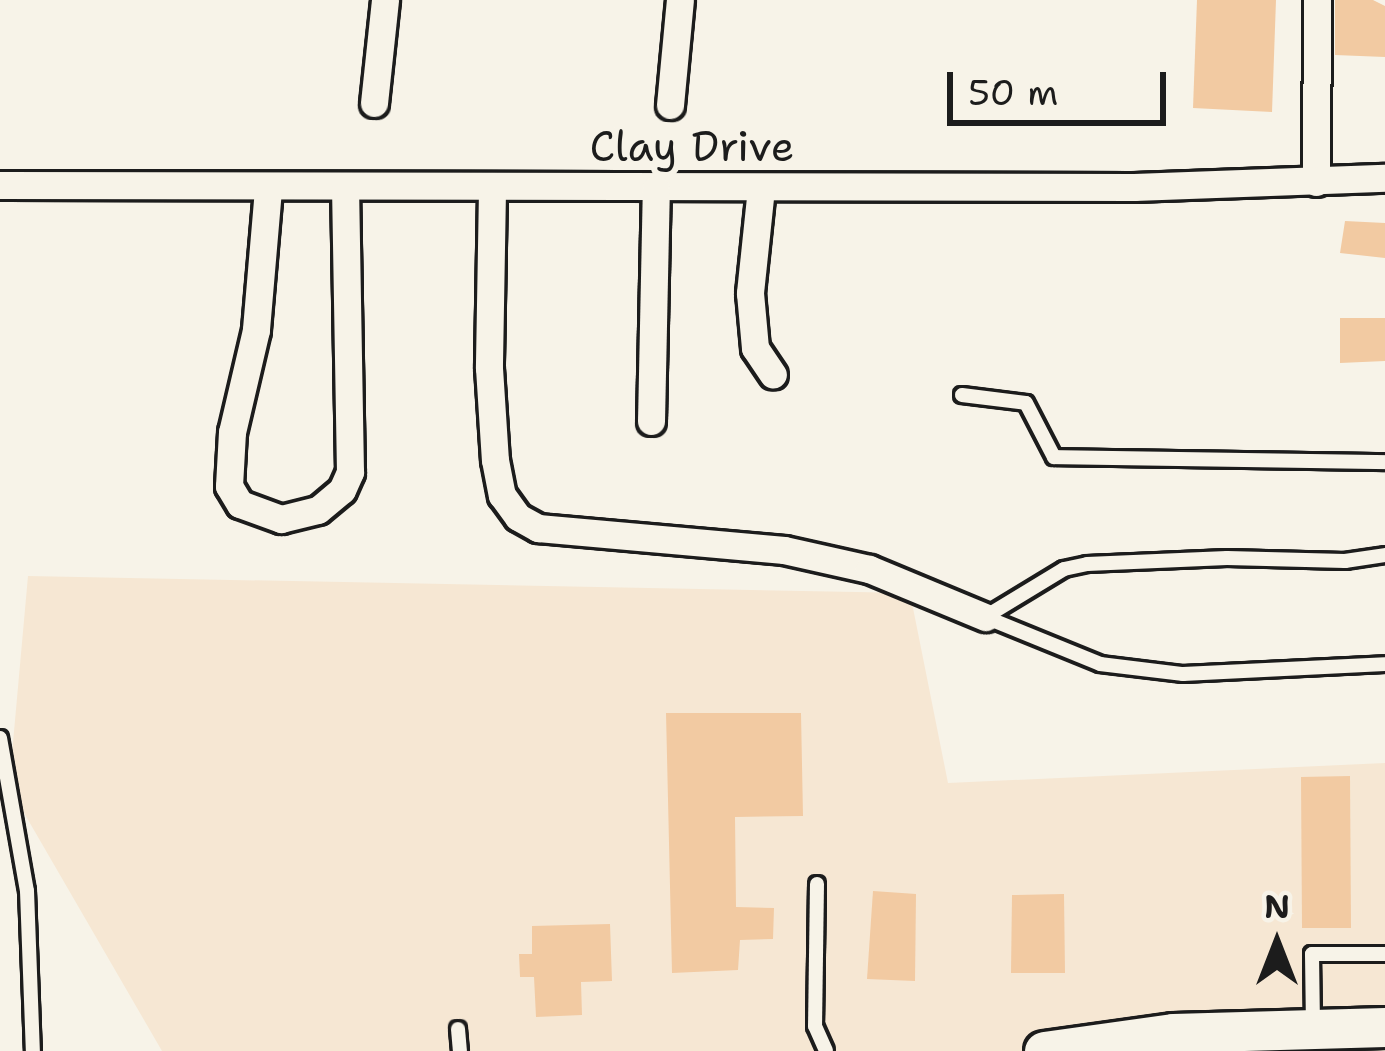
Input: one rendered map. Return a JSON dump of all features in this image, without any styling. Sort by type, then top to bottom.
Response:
[{"type":"main road","points":[[1044,1051],[1224,1031],[1385,1027]]},
{"type":"main road","points":[[1224,1031],[1263,1051]]},
{"type":"street","points":[[374,103],[385,0]]},
{"type":"street","points":[[670,105],[680,0]]},
{"type":"street","points":[[1316,0],[1316,182]]},
{"type":"street","name":"Clay Drive","points":[[0,185],[492,190],[1385,178]]},
{"type":"street","points":[[268,189],[256,330],[232,432],[230,486],[239,503],[257,514],[281,518],[318,510],[342,490],[350,472],[345,188]]},
{"type":"street","points":[[760,188],[751,293],[755,348],[773,375]]},
{"type":"street","points":[[651,422],[656,189]]},
{"type":"street","points":[[492,190],[489,368],[495,460],[502,495],[518,517],[538,528],[806,555],[869,568],[985,617]]},
{"type":"lane","points":[[962,395],[1026,403],[1054,457],[1385,462]]},
{"type":"lane","points":[[985,617],[1064,569],[1087,564],[1345,561],[1385,555]]},
{"type":"lane","points":[[985,617],[1100,664],[1162,671],[1385,664]]},
{"type":"lane","points":[[0,738],[27,891],[33,1051]]},
{"type":"lane","points":[[817,884],[815,1026],[826,1051]]},
{"type":"lane","points":[[1313,1029],[1312,954],[1385,954]]},
{"type":"lane","points":[[458,1029],[460,1051]]},
{"type":"shaded area","points":[[28,576],[910,593],[948,783],[1385,763],[1385,1051],[162,1051],[9,787]]},
{"type":"building","points":[[1197,0],[1276,0],[1272,112],[1193,108]]},
{"type":"building","points":[[1335,0],[1373,0],[1385,6],[1385,57],[1335,55]]},
{"type":"building","points":[[1345,221],[1385,223],[1385,258],[1340,253]]},
{"type":"building","points":[[1340,318],[1385,318],[1385,361],[1340,363]]},
{"type":"building","points":[[666,713],[801,713],[803,816],[735,817],[736,907],[774,908],[773,939],[740,940],[738,970],[672,973]]},
{"type":"building","points":[[1350,776],[1351,928],[1302,928],[1301,777]]},
{"type":"building","points":[[873,891],[916,894],[915,981],[867,979]]},
{"type":"building","points":[[1064,894],[1065,973],[1011,973],[1012,895]]},
{"type":"building","points":[[610,924],[612,981],[581,982],[582,1015],[536,1017],[534,977],[520,977],[519,954],[532,954],[532,926]]}]
